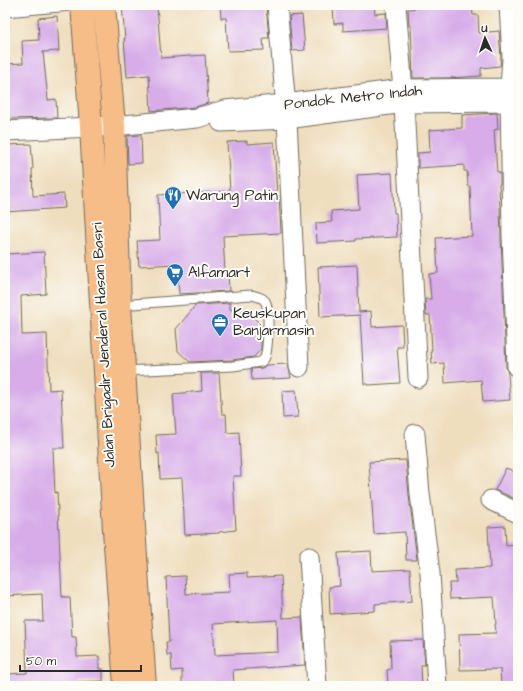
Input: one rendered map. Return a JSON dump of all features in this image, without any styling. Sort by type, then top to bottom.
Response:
[{"type":"highway","name":"Jalan Brigadir Jenderal Hasan Basri","points":[[82,5],[91,127],[120,305],[124,371],[125,686]]},
{"type":"highway","name":"Jalan Brigadir Jenderal Hasan Basri","points":[[104,5],[114,126],[106,218],[124,529],[145,686]]},
{"type":"street","points":[[277,5],[286,111],[299,367]]},
{"type":"street","points":[[396,5],[404,96],[418,378]]},
{"type":"street","points":[[509,5],[512,58],[512,236],[517,366]]},
{"type":"street","name":"Pondok Metro Indah","points":[[5,131],[114,126],[197,118],[223,122],[286,111],[404,96],[512,108]]},
{"type":"street","points":[[415,434],[420,494],[430,573],[438,686]]},
{"type":"street","points":[[491,500],[518,513]]},
{"type":"street","points":[[309,557],[317,686]]},
{"type":"lane","points":[[5,12],[82,5]]},
{"type":"lane","points":[[120,305],[250,295],[262,298],[265,301],[268,314],[267,347],[264,359],[261,362],[233,366],[124,371]]},
{"type":"building","points":[[122,5],[157,5],[161,58],[205,55],[208,103],[195,107],[151,111],[149,75],[127,77]]},
{"type":"building","points":[[220,5],[266,5],[269,38],[263,38],[264,50],[228,51],[226,18],[221,18]]},
{"type":"building","points":[[333,5],[374,5],[375,14],[386,13],[387,28],[343,31],[343,23],[334,24]]},
{"type":"building","points":[[418,5],[472,5],[473,15],[478,15],[479,33],[499,31],[501,58],[500,66],[481,68],[481,76],[413,78],[411,26],[409,26],[408,9],[418,8]]},
{"type":"building","points":[[302,15],[305,50],[292,51],[289,16]]},
{"type":"building","points":[[57,16],[59,51],[43,52],[48,100],[56,99],[57,118],[5,119],[5,64],[23,63],[22,41],[39,40],[38,18]]},
{"type":"building","points":[[497,113],[498,129],[494,130],[497,172],[500,172],[499,184],[506,367],[510,400],[483,402],[481,380],[445,383],[444,363],[432,364],[430,315],[426,315],[425,299],[431,299],[429,274],[438,273],[436,238],[472,236],[470,186],[468,186],[467,171],[464,171],[464,165],[418,168],[418,153],[430,152],[429,130],[462,128],[462,115]]},
{"type":"building","points":[[141,135],[142,163],[128,164],[127,136]]},
{"type":"building","points":[[247,141],[247,144],[274,142],[281,233],[223,236],[225,272],[228,272],[229,291],[179,294],[177,264],[139,266],[137,241],[160,240],[158,195],[230,191],[227,142]]},
{"type":"building","points":[[31,144],[33,196],[64,194],[65,208],[5,212],[5,145]]},
{"type":"building","points":[[392,173],[397,237],[317,243],[316,223],[332,222],[331,211],[359,209],[357,175]]},
{"type":"building","points":[[44,252],[46,294],[21,296],[22,335],[47,334],[49,390],[61,389],[64,448],[53,448],[55,493],[57,492],[62,597],[70,597],[72,637],[76,637],[77,657],[99,656],[99,669],[103,669],[103,681],[78,682],[78,686],[5,686],[5,674],[27,673],[25,621],[43,621],[42,594],[5,596],[5,254]]},
{"type":"building","points":[[357,265],[359,312],[371,311],[372,327],[402,325],[403,347],[397,347],[400,383],[364,384],[360,315],[320,317],[318,267]]},
{"type":"building","name":"Keuskupan Banjarmasin","points":[[230,303],[230,310],[245,309],[261,325],[261,349],[254,357],[232,360],[190,362],[178,351],[176,329],[196,305]]},
{"type":"building","points":[[288,364],[291,378],[252,380],[251,369],[262,368],[266,365]]},
{"type":"building","points":[[201,373],[219,373],[222,414],[226,414],[227,433],[239,432],[241,476],[233,476],[236,530],[219,533],[185,535],[182,478],[160,479],[159,453],[157,454],[156,435],[176,434],[173,394],[202,391]]},
{"type":"building","points":[[296,390],[298,417],[283,418],[282,391]]},
{"type":"building","points":[[406,460],[417,560],[406,560],[405,532],[374,534],[369,462]]},
{"type":"building","points":[[506,468],[518,473],[518,500],[495,490]]},
{"type":"building","points":[[505,526],[506,546],[518,545],[518,683],[501,685],[500,669],[460,670],[459,634],[496,633],[494,597],[450,599],[449,583],[456,583],[455,570],[490,568],[488,527]]},
{"type":"building","points":[[371,551],[372,571],[410,569],[412,601],[375,604],[375,611],[330,614],[329,587],[340,586],[338,553]]},
{"type":"building","points":[[247,573],[247,578],[281,576],[283,618],[302,617],[305,665],[233,670],[234,686],[182,686],[182,670],[172,671],[171,655],[167,655],[166,642],[169,642],[166,577],[185,576],[186,594],[230,592],[229,574]],"holes":[[[277,620],[278,652],[215,655],[213,624]]]},
{"type":"building","points":[[423,640],[425,665],[421,665],[422,686],[388,686],[387,670],[391,669],[390,641]]},
{"type":"place","name":"Warung Patin","points":[[173,210]]},
{"type":"place","name":"Alfamart","points":[[175,287]]},
{"type":"place","name":"Keuskupan Banjarmasin","points":[[220,337]]}]
